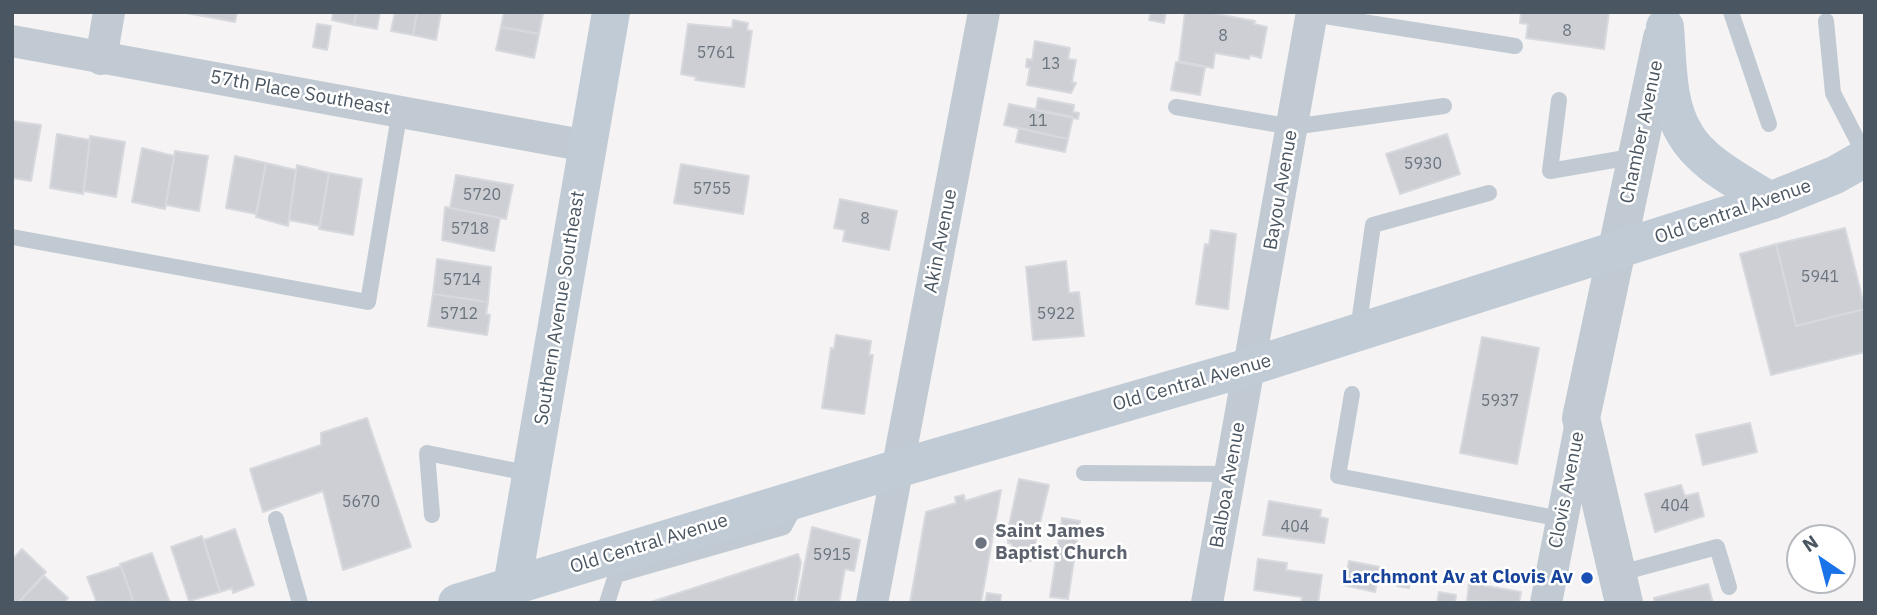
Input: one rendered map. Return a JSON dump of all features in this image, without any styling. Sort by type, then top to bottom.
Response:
[{"type":"main road","name":"Southern Avenue Southeast","points":[[511,594],[611,12]]},
{"type":"main road","points":[[1666,20],[1672,100],[1685,135],[1717,167],[1770,201]]},
{"type":"main road","name":"Old Central Avenue","points":[[457,603],[511,594],[801,498],[1249,367],[1616,251],[1770,201],[1835,176],[1865,157]]},
{"type":"street","points":[[101,59],[109,12]]},
{"type":"street","name":"Akin Avenue","points":[[872,603],[984,12]]},
{"type":"street","name":"Bayou Avenue","points":[[1249,367],[1312,13]]},
{"type":"street","name":"Chamber Avenue","points":[[1581,418],[1666,20]]},
{"type":"street","name":"57th Place Southeast","points":[[12,41],[587,146]]},
{"type":"street","name":"Balboa Avenue","points":[[1206,603],[1249,367]]},
{"type":"street","points":[[1581,418],[1620,588]]},
{"type":"street","name":"Clovis Avenue","points":[[1546,603],[1581,418]]},
{"type":"lane","points":[[1731,12],[1769,124]]},
{"type":"lane","points":[[1312,13],[1515,46]]},
{"type":"lane","points":[[1826,21],[1833,93],[1865,157]]},
{"type":"lane","points":[[1559,100],[1550,171],[1637,156]]},
{"type":"lane","points":[[1176,107],[1292,127],[1444,106]]},
{"type":"lane","points":[[12,237],[368,302],[400,110]]},
{"type":"lane","points":[[1357,333],[1373,225],[1489,193]]},
{"type":"lane","points":[[1352,394],[1338,476],[1561,519]]},
{"type":"lane","points":[[432,515],[427,453],[532,474]]},
{"type":"lane","points":[[1084,472],[1230,474]]},
{"type":"lane","points":[[607,603],[616,575],[784,527],[801,498]]},
{"type":"lane","points":[[276,519],[300,603]]},
{"type":"lane","points":[[1620,588],[1717,547],[1729,587]]},
{"type":"building","points":[[181,12],[237,12],[235,22]]},
{"type":"building","points":[[333,12],[356,12],[354,25],[332,20]]},
{"type":"building","points":[[356,12],[380,12],[377,29],[354,25]]},
{"type":"building","points":[[395,12],[417,12],[413,35],[391,31]]},
{"type":"building","points":[[417,12],[441,12],[436,40],[413,35]]},
{"type":"building","points":[[504,12],[543,13],[539,34],[501,27]]},
{"type":"building","points":[[1151,12],[1166,12],[1164,23],[1149,20]]},
{"type":"building","points":[[1185,12],[1206,12],[1255,21],[1254,24],[1267,27],[1261,58],[1250,55],[1249,59],[1215,53],[1213,68],[1179,61]]},
{"type":"building","points":[[1521,12],[1609,12],[1604,49],[1526,38],[1528,24],[1520,23]]},
{"type":"building","points":[[733,20],[748,23],[747,30],[752,31],[744,87],[695,80],[696,77],[681,74],[688,24],[732,28]]},
{"type":"building","points":[[317,24],[331,26],[327,50],[313,47]]},
{"type":"building","points":[[501,27],[539,34],[534,58],[496,50]]},
{"type":"building","points":[[1035,41],[1070,48],[1068,59],[1076,60],[1072,82],[1076,83],[1071,93],[1027,85],[1030,68],[1026,67],[1027,59],[1032,60]]},
{"type":"building","points":[[1176,62],[1205,67],[1200,95],[1171,90]]},
{"type":"building","points":[[1038,98],[1074,105],[1073,112],[1079,113],[1078,119],[1036,110]]},
{"type":"building","points":[[1009,104],[1073,117],[1068,139],[1004,125]]},
{"type":"building","points":[[12,121],[41,125],[31,181],[12,178]]},
{"type":"building","points":[[1019,128],[1068,139],[1065,152],[1016,142]]},
{"type":"building","points":[[57,134],[90,140],[83,194],[50,188]]},
{"type":"building","points":[[1447,134],[1460,174],[1400,194],[1386,154]]},
{"type":"building","points":[[90,136],[125,142],[116,197],[84,191]]},
{"type":"building","points":[[142,148],[174,156],[165,209],[132,202]]},
{"type":"building","points":[[175,151],[208,156],[199,211],[166,205]]},
{"type":"building","points":[[235,156],[266,163],[256,214],[226,208]]},
{"type":"building","points":[[266,163],[296,170],[288,226],[256,217]]},
{"type":"building","points":[[681,164],[749,176],[743,214],[674,203]]},
{"type":"building","points":[[297,165],[329,173],[320,226],[289,220]]},
{"type":"building","points":[[329,173],[362,179],[353,235],[319,229]]},
{"type":"building","points":[[456,175],[513,185],[506,219],[450,208]]},
{"type":"building","points":[[840,199],[897,211],[889,250],[843,241],[845,230],[834,228]]},
{"type":"building","points":[[445,207],[500,218],[494,251],[442,240]]},
{"type":"building","points":[[1845,228],[1865,309],[1796,326],[1776,244]]},
{"type":"building","points":[[1211,230],[1236,234],[1228,309],[1196,304],[1205,244],[1209,245]]},
{"type":"building","points":[[1776,244],[1796,326],[1865,309],[1865,352],[1771,375],[1740,254]]},
{"type":"building","points":[[437,259],[491,267],[488,302],[433,294]]},
{"type":"building","points":[[1066,261],[1069,293],[1079,292],[1084,336],[1033,340],[1026,267]]},
{"type":"building","points":[[433,294],[488,302],[486,314],[490,315],[487,335],[428,326]]},
{"type":"building","points":[[836,335],[871,341],[869,355],[873,355],[864,414],[822,408],[831,348],[834,349]]},
{"type":"building","points":[[1482,337],[1539,348],[1517,464],[1460,453]]},
{"type":"building","points":[[367,418],[411,547],[343,570],[323,491],[263,512],[250,469],[321,445],[321,433]]},
{"type":"building","points":[[1750,423],[1757,452],[1703,465],[1696,435]]},
{"type":"building","points":[[1019,479],[1049,485],[1031,561],[1010,557],[1012,544],[1008,543],[1008,530]]},
{"type":"building","points":[[1681,485],[1685,496],[1698,493],[1704,516],[1655,532],[1645,494]]},
{"type":"building","points":[[1001,490],[981,603],[910,603],[926,512],[956,503],[955,497],[964,495],[965,501]]},
{"type":"building","points":[[1269,501],[1321,510],[1320,517],[1328,519],[1324,543],[1263,535]]},
{"type":"building","points":[[1062,518],[1080,521],[1068,599],[1050,597]]},
{"type":"building","points":[[812,527],[860,540],[854,571],[845,569],[839,603],[797,603]]},
{"type":"building","points":[[235,529],[254,585],[233,593],[232,588],[220,592],[204,540]]},
{"type":"building","points":[[202,536],[220,592],[189,601],[171,547]]},
{"type":"building","points":[[22,549],[46,572],[18,603],[12,603],[12,560]]},
{"type":"building","points":[[152,553],[170,603],[134,603],[120,564]]},
{"type":"building","points":[[798,554],[801,562],[794,603],[648,603]]},
{"type":"building","points":[[1258,559],[1287,563],[1286,570],[1322,575],[1318,603],[1301,603],[1302,597],[1254,590]]},
{"type":"building","points":[[1349,561],[1380,567],[1375,592],[1344,585]]},
{"type":"building","points":[[121,566],[134,603],[97,603],[87,577]]},
{"type":"building","points":[[1399,572],[1411,574],[1409,588],[1397,586]]},
{"type":"building","points":[[44,576],[68,598],[64,603],[18,603]]},
{"type":"building","points":[[1469,583],[1521,592],[1519,603],[1467,601]]},
{"type":"building","points":[[1708,584],[1713,603],[1655,603],[1654,598]]},
{"type":"building","points":[[1439,592],[1456,595],[1455,603],[1437,603]]},
{"type":"building","points":[[987,593],[1001,595],[1000,603],[985,603]]},
{"type":"place","name":"Saint James Baptist Church","points":[[981,543]]},
{"type":"place","name":"Larchmont Av at Clovis Av","points":[[1587,578]]}]
